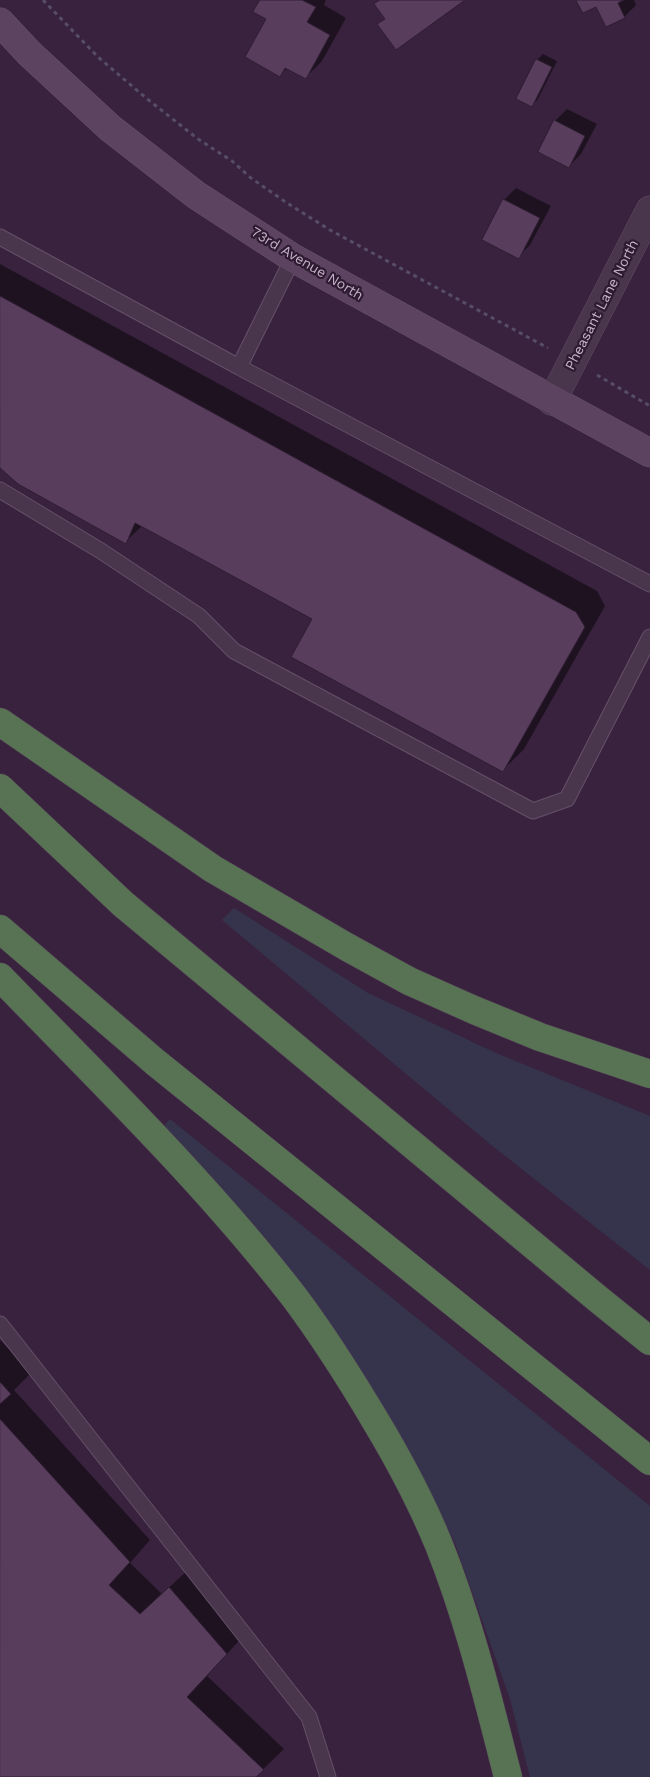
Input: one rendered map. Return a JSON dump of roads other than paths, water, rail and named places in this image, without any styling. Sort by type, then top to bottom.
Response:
[{"type":"highway","points":[[0,722],[213,869],[347,947],[409,980],[474,1010],[540,1037],[650,1074]]},
{"type":"highway","points":[[0,788],[123,904],[582,1287],[650,1340]]},
{"type":"highway","points":[[0,929],[155,1062],[650,1461]]},
{"type":"highway","points":[[0,977],[146,1126],[201,1187],[295,1299],[343,1368],[406,1473],[438,1544],[480,1671],[508,1777]]},
{"type":"street","name":"73rd Avenue North","points":[[0,22],[30,53],[110,128],[196,195],[293,258],[650,453]]},
{"type":"street","name":"Pheasant Lane North","points":[[552,401],[650,210]]},
{"type":"lane","points":[[0,237],[239,367],[650,584]]},
{"type":"lane","points":[[239,367],[293,258]]},
{"type":"lane","points":[[0,490],[101,551],[199,616],[234,650],[533,811],[567,799],[650,637]]},
{"type":"lane","points":[[0,1324],[309,1717],[328,1777]]}]
